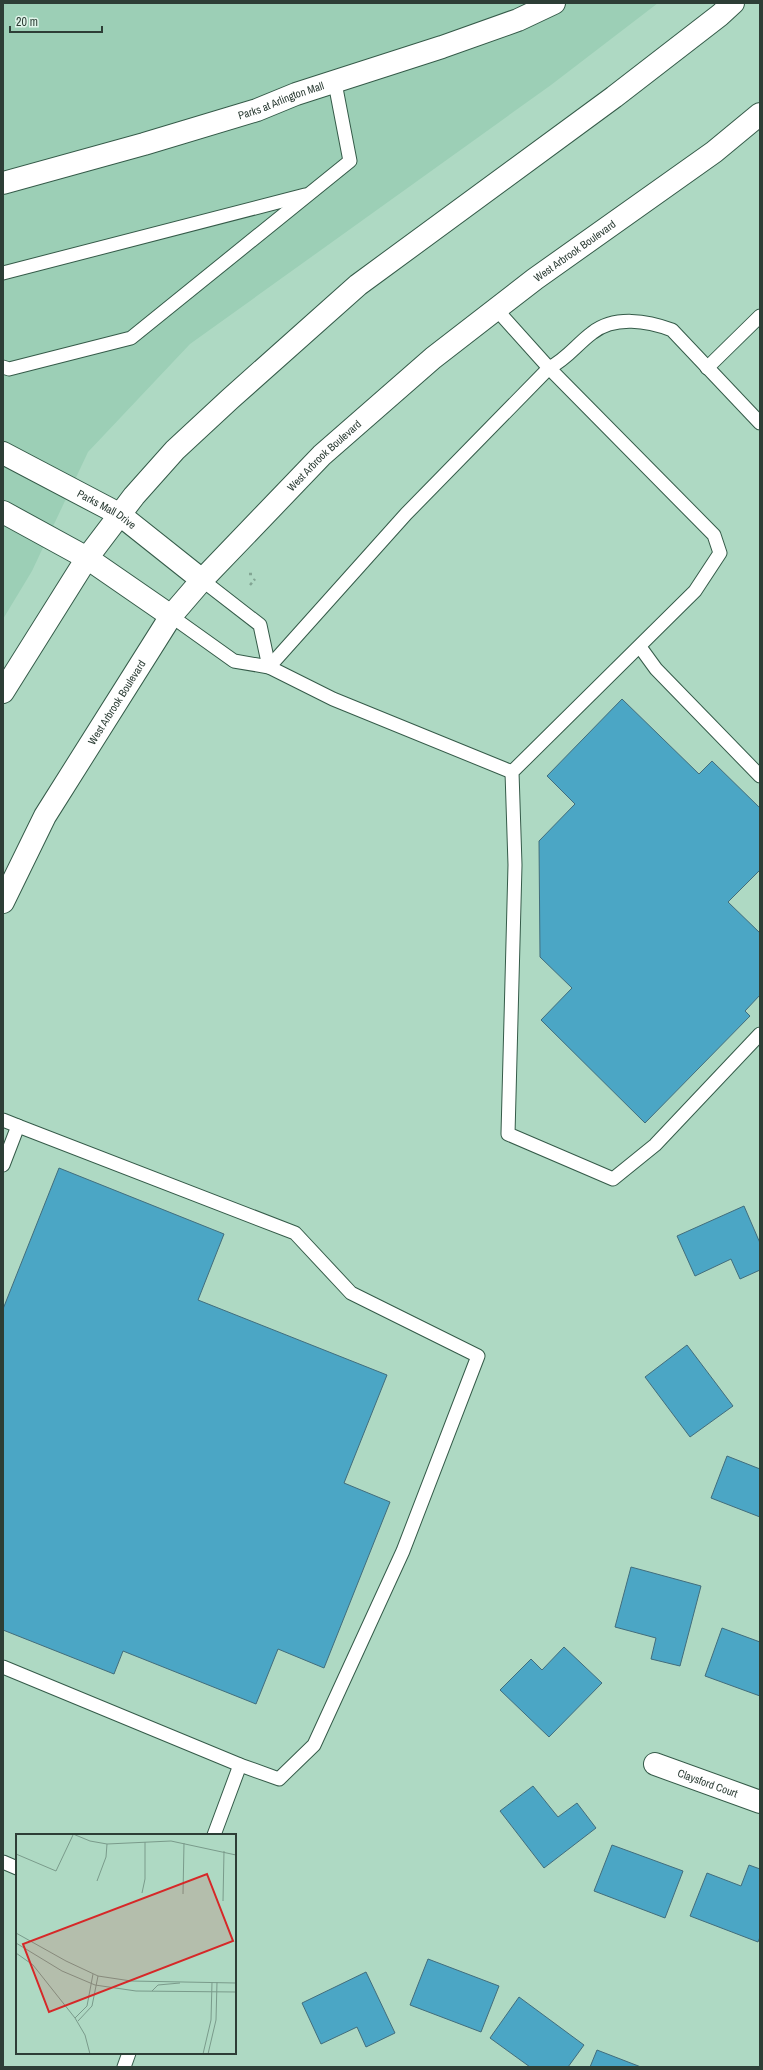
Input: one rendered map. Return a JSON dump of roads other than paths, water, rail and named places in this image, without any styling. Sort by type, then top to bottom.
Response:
[{"type":"street","name":"Parks at Arlington Mall","points":[[3,184],[151,142],[335,83],[518,20],[554,3]]},
{"type":"street","points":[[3,692],[87,558],[119,514],[175,450],[358,285],[614,97],[720,15],[733,3]]},
{"type":"street","name":"West Arbrook Boulevard","points":[[3,902],[45,816],[172,616],[202,580],[322,455],[433,358],[541,275],[714,152],[760,114]]},
{"type":"street","name":"Parks Mall Drive","points":[[3,452],[119,514],[202,580]]},
{"type":"street","points":[[3,512],[87,558],[172,616]]},
{"type":"street","name":"Claysford Court","points":[[655,1764],[760,1802]]},
{"type":"lane","points":[[3,367],[8,369],[131,338],[350,161],[335,83]]},
{"type":"lane","points":[[3,273],[309,194]]},
{"type":"lane","points":[[496,309],[549,368],[714,535],[720,553],[696,591],[512,772],[515,866],[508,1134],[613,1179],[655,1144],[760,1034]]},
{"type":"lane","points":[[707,368],[760,316]]},
{"type":"lane","points":[[269,668],[406,514],[549,368],[561,362],[593,332],[618,322],[653,323],[672,330],[760,423]]},
{"type":"lane","points":[[202,580],[260,625],[269,668]]},
{"type":"lane","points":[[172,616],[234,661],[269,668],[332,699],[512,772]]},
{"type":"lane","points":[[640,647],[656,669],[760,776]]},
{"type":"lane","points":[[3,1120],[295,1233],[352,1293],[478,1356],[403,1551],[314,1745],[279,1778],[240,1765],[3,1667]]},
{"type":"lane","points":[[3,1166],[18,1126]]},
{"type":"lane","points":[[214,1834],[240,1765]]},
{"type":"lane","points":[[3,1862],[16,1868]]},
{"type":"lane","points":[[124,2067],[129,2054]]}]
